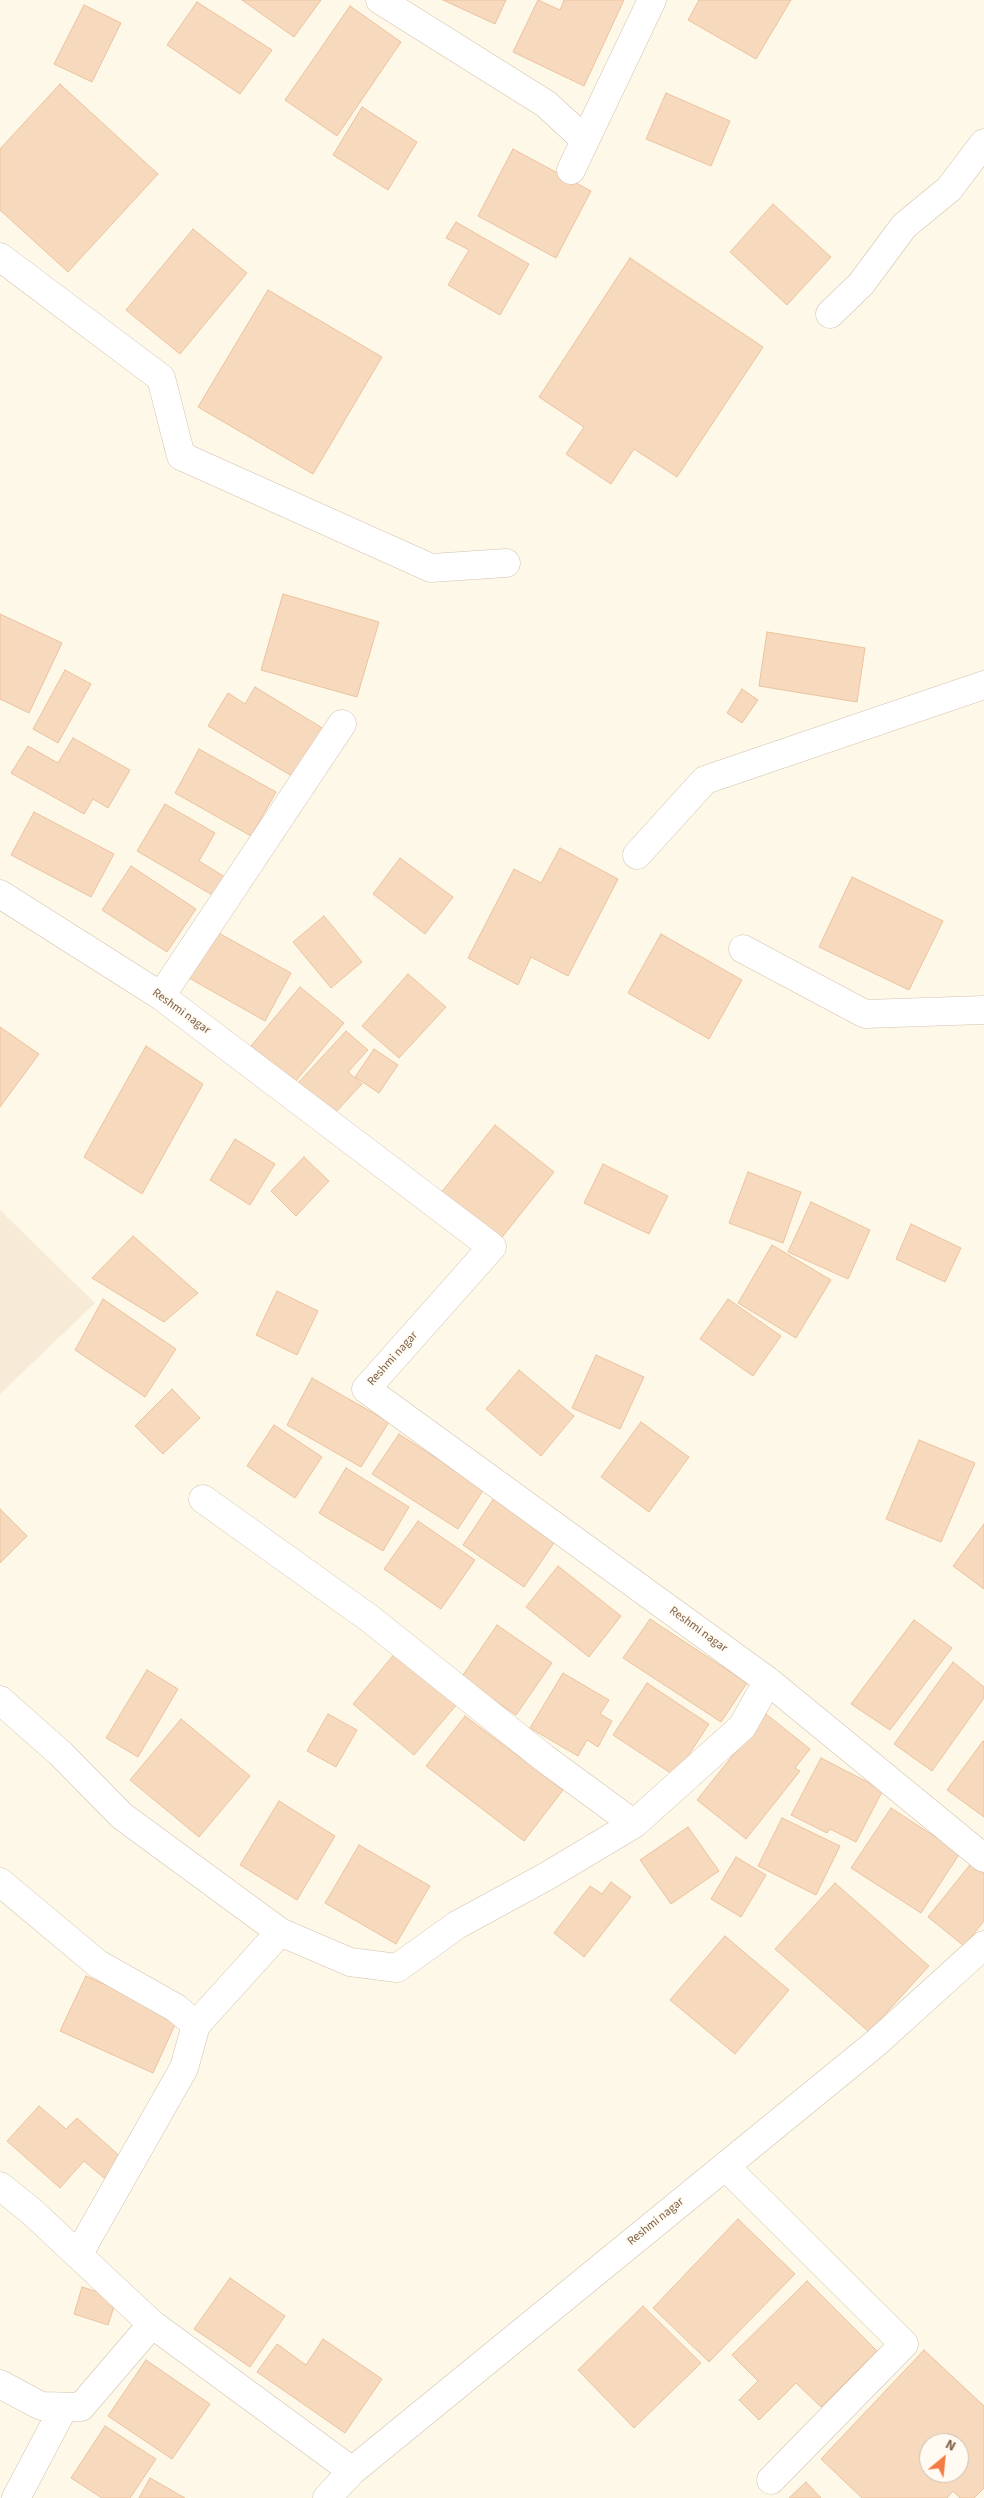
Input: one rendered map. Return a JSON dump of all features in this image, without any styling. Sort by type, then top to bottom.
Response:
[{"type":"street","points":[[380,0],[546,104],[585,140]]},
{"type":"street","points":[[571,170],[652,0]]},
{"type":"street","points":[[830,314],[861,284],[904,226],[949,189],[984,143]]},
{"type":"street","points":[[0,257],[161,378],[181,456],[431,568],[506,562]]},
{"type":"street","points":[[637,855],[705,780],[984,685]]},
{"type":"street","points":[[161,996],[342,724]]},
{"type":"street","name":"Reshmi nagar","points":[[0,894],[161,996],[492,1247],[366,1389],[768,1681],[984,1858]]},
{"type":"street","points":[[743,949],[865,1014],[984,1010]]},
{"type":"street","points":[[203,1499],[368,1618],[544,1758],[634,1824]]},
{"type":"street","points":[[0,1700],[61,1754],[122,1816],[280,1932],[350,1962],[397,1968],[457,1925],[546,1876],[634,1824],[742,1727],[768,1681]]},
{"type":"street","points":[[0,1882],[98,1964],[176,2008],[196,2025]]},
{"type":"street","points":[[78,2255],[184,2068],[196,2025],[280,1932]]},
{"type":"street","name":"Reshmi nagar","points":[[327,2498],[352,2471],[876,2043],[984,1945]]},
{"type":"street","points":[[725,2166],[904,2344],[771,2480]]},
{"type":"street","points":[[0,2186],[30,2210],[152,2324],[352,2471]]},
{"type":"street","points":[[0,2384],[42,2406],[81,2407],[152,2324]]},
{"type":"street","points":[[16,2498],[64,2407]]},
{"type":"shaded area","points":[[0,1210],[95,1303],[0,1394]]},
{"type":"building","points":[[242,0],[321,0],[294,37]]},
{"type":"building","points":[[443,0],[506,0],[495,24]]},
{"type":"building","points":[[538,0],[560,10],[564,0],[624,0],[584,86],[513,52]]},
{"type":"building","points":[[699,0],[791,0],[756,59],[688,20]]},
{"type":"building","points":[[197,2],[272,50],[240,94],[167,45]]},
{"type":"building","points":[[84,5],[121,23],[92,82],[54,64]]},
{"type":"building","points":[[350,6],[401,42],[337,136],[285,100]]},
{"type":"building","points":[[60,84],[158,174],[68,272],[0,210],[0,149]]},
{"type":"building","points":[[666,93],[730,121],[711,166],[646,139]]},
{"type":"building","points":[[362,107],[417,142],[388,190],[333,155]]},
{"type":"building","points":[[513,149],[591,191],[556,258],[478,216]]},
{"type":"building","points":[[773,204],[831,257],[787,305],[730,252]]},
{"type":"building","points":[[456,222],[529,264],[500,315],[448,285],[469,250],[446,238]]},
{"type":"building","points":[[193,229],[247,273],[180,354],[126,310]]},
{"type":"building","points":[[630,258],[763,347],[677,477],[634,449],[611,484],[566,454],[584,427],[539,397]]},
{"type":"building","points":[[268,290],[382,357],[313,474],[198,407]]},
{"type":"building","points":[[283,594],[379,622],[357,697],[261,670]]},
{"type":"building","points":[[0,614],[62,643],[29,713],[0,699]]},
{"type":"building","points":[[767,632],[865,648],[857,702],[759,686]]},
{"type":"building","points":[[65,670],[91,684],[58,743],[33,729]]},
{"type":"building","points":[[255,687],[324,729],[295,778],[208,726],[228,693],[245,704]]},
{"type":"building","points":[[742,689],[758,700],[742,723],[727,713]]},
{"type":"building","points":[[73,738],[130,770],[108,808],[93,799],[84,814],[11,773],[28,746],[58,763]]},
{"type":"building","points":[[199,749],[276,792],[251,836],[175,793]]},
{"type":"building","points":[[165,804],[215,833],[199,861],[225,877],[214,896],[137,851]]},
{"type":"building","points":[[34,812],[114,854],[91,897],[11,855]]},
{"type":"building","points":[[560,848],[618,879],[568,976],[531,957],[518,985],[468,958],[514,869],[541,883]]},
{"type":"building","points":[[400,858],[453,897],[425,934],[373,894]]},
{"type":"building","points":[[131,866],[196,909],[167,952],[102,910]]},
{"type":"building","points":[[852,877],[943,921],[909,990],[819,947]]},
{"type":"building","points":[[324,916],[362,962],[331,988],[293,942]]},
{"type":"building","points":[[215,931],[291,973],[265,1021],[189,978]]},
{"type":"building","points":[[661,934],[742,980],[709,1039],[628,993]]},
{"type":"building","points":[[408,974],[446,1007],[399,1058],[362,1026]]},
{"type":"building","points":[[300,987],[344,1023],[295,1082],[251,1046]]},
{"type":"building","points":[[0,1027],[39,1054],[0,1107]]},
{"type":"building","points":[[346,1031],[368,1050],[348,1072],[362,1084],[333,1115],[298,1083]]},
{"type":"building","points":[[146,1046],[203,1084],[142,1194],[84,1157]]},
{"type":"building","points":[[374,1049],[398,1065],[379,1093],[355,1077]]},
{"type":"building","points":[[495,1125],[554,1172],[499,1241],[440,1194]]},
{"type":"building","points":[[235,1139],[275,1164],[250,1205],[210,1180]]},
{"type":"building","points":[[304,1157],[329,1181],[296,1216],[271,1191]]},
{"type":"building","points":[[603,1164],[668,1196],[649,1234],[584,1203]]},
{"type":"building","points":[[748,1172],[801,1192],[783,1243],[729,1223]]},
{"type":"building","points":[[811,1202],[870,1230],[848,1279],[788,1252]]},
{"type":"building","points":[[911,1224],[961,1248],[945,1282],[896,1259]]},
{"type":"building","points":[[133,1236],[198,1293],[164,1322],[92,1278]]},
{"type":"building","points":[[772,1245],[831,1280],[796,1338],[738,1303]]},
{"type":"building","points":[[277,1291],[318,1311],[297,1355],[256,1335]]},
{"type":"building","points":[[103,1299],[176,1349],[145,1397],[75,1350]]},
{"type":"building","points":[[728,1299],[781,1336],[753,1376],[700,1339]]},
{"type":"building","points":[[596,1355],[644,1377],[620,1429],[572,1408]]},
{"type":"building","points":[[519,1370],[574,1416],[541,1456],[486,1409]]},
{"type":"building","points":[[312,1378],[389,1422],[361,1467],[287,1425]]},
{"type":"building","points":[[172,1389],[200,1418],[163,1454],[135,1426]]},
{"type":"building","points":[[641,1422],[689,1457],[649,1512],[601,1477]]},
{"type":"building","points":[[274,1425],[322,1457],[295,1498],[247,1466]]},
{"type":"building","points":[[399,1434],[484,1489],[458,1529],[372,1474]]},
{"type":"building","points":[[919,1440],[975,1463],[941,1542],[886,1519]]},
{"type":"building","points":[[346,1468],[409,1507],[383,1551],[319,1513]]},
{"type":"building","points":[[496,1495],[558,1537],[524,1587],[463,1545]]},
{"type":"building","points":[[0,1509],[27,1536],[0,1563]]},
{"type":"building","points":[[418,1521],[475,1560],[441,1609],[384,1569]]},
{"type":"building","points":[[984,1524],[984,1589],[953,1566]]},
{"type":"building","points":[[558,1566],[621,1616],[589,1657],[526,1607]]},
{"type":"building","points":[[650,1619],[747,1683],[721,1722],[623,1658]]},
{"type":"building","points":[[914,1620],[952,1648],[890,1730],[851,1704]]},
{"type":"building","points":[[497,1625],[552,1663],[516,1715],[461,1678]]},
{"type":"building","points":[[396,1652],[458,1703],[414,1755],[353,1704]]},
{"type":"building","points":[[953,1662],[984,1687],[984,1698],[932,1771],[894,1744]]},
{"type":"building","points":[[147,1670],[178,1689],[138,1757],[106,1738]]},
{"type":"building","points":[[563,1673],[609,1700],[600,1714],[612,1721],[598,1747],[587,1740],[578,1756],[530,1728]]},
{"type":"building","points":[[647,1683],[709,1724],[675,1776],[613,1735]]},
{"type":"building","points":[[328,1714],[357,1730],[336,1767],[307,1751]]},
{"type":"building","points":[[766,1714],[810,1749],[795,1768],[800,1771],[746,1839],[697,1800]]},
{"type":"building","points":[[465,1716],[563,1790],[524,1841],[426,1766]]},
{"type":"building","points":[[181,1719],[250,1776],[199,1837],[130,1780]]},
{"type":"building","points":[[984,1742],[984,1817],[947,1790]]},
{"type":"building","points":[[821,1758],[883,1790],[856,1842],[830,1829],[827,1833],[791,1815]]},
{"type":"building","points":[[279,1801],[335,1836],[297,1900],[240,1865]]},
{"type":"building","points":[[891,1808],[960,1853],[921,1913],[851,1868]]},
{"type":"building","points":[[782,1818],[840,1846],[816,1895],[758,1866]]},
{"type":"building","points":[[688,1827],[719,1871],[671,1904],[640,1860]]},
{"type":"building","points":[[359,1845],[430,1886],[396,1944],[325,1903]]},
{"type":"building","points":[[736,1857],[766,1875],[741,1917],[711,1899]]},
{"type":"building","points":[[973,1861],[984,1869],[984,1921],[964,1946],[928,1917]]},
{"type":"building","points":[[611,1882],[631,1897],[584,1957],[554,1933],[590,1886],[602,1894]]},
{"type":"building","points":[[835,1883],[929,1966],[869,2032],[775,1949]]},
{"type":"building","points":[[725,1936],[789,1990],[735,2054],[670,2000]]},
{"type":"building","points":[[86,1976],[178,2018],[153,2073],[60,2031]]},
{"type":"building","points":[[39,2106],[66,2129],[77,2118],[122,2158],[104,2178],[84,2161],[60,2188],[7,2141]]},
{"type":"building","points":[[738,2219],[795,2274],[709,2362],[653,2308]]},
{"type":"building","points":[[230,2278],[285,2316],[250,2367],[194,2329]]},
{"type":"building","points":[[807,2281],[877,2351],[821,2407],[796,2383],[759,2420],[739,2400],[758,2381],[732,2355]]},
{"type":"building","points":[[82,2287],[117,2298],[108,2325],[74,2314]]},
{"type":"building","points":[[643,2306],[701,2363],[634,2428],[578,2370]]},
{"type":"building","points":[[323,2339],[382,2379],[345,2433],[257,2372],[277,2344],[306,2365]]},
{"type":"building","points":[[924,2350],[984,2406],[984,2488],[974,2498],[960,2498],[953,2491],[947,2498],[862,2498],[821,2459]]},
{"type":"building","points":[[146,2360],[210,2404],[172,2459],[108,2416]]},
{"type":"building","points":[[105,2426],[156,2459],[130,2498],[102,2498],[71,2478]]},
{"type":"building","points":[[150,2478],[185,2498],[139,2498]]},
{"type":"building","points":[[806,2482],[821,2498],[789,2498]]}]
